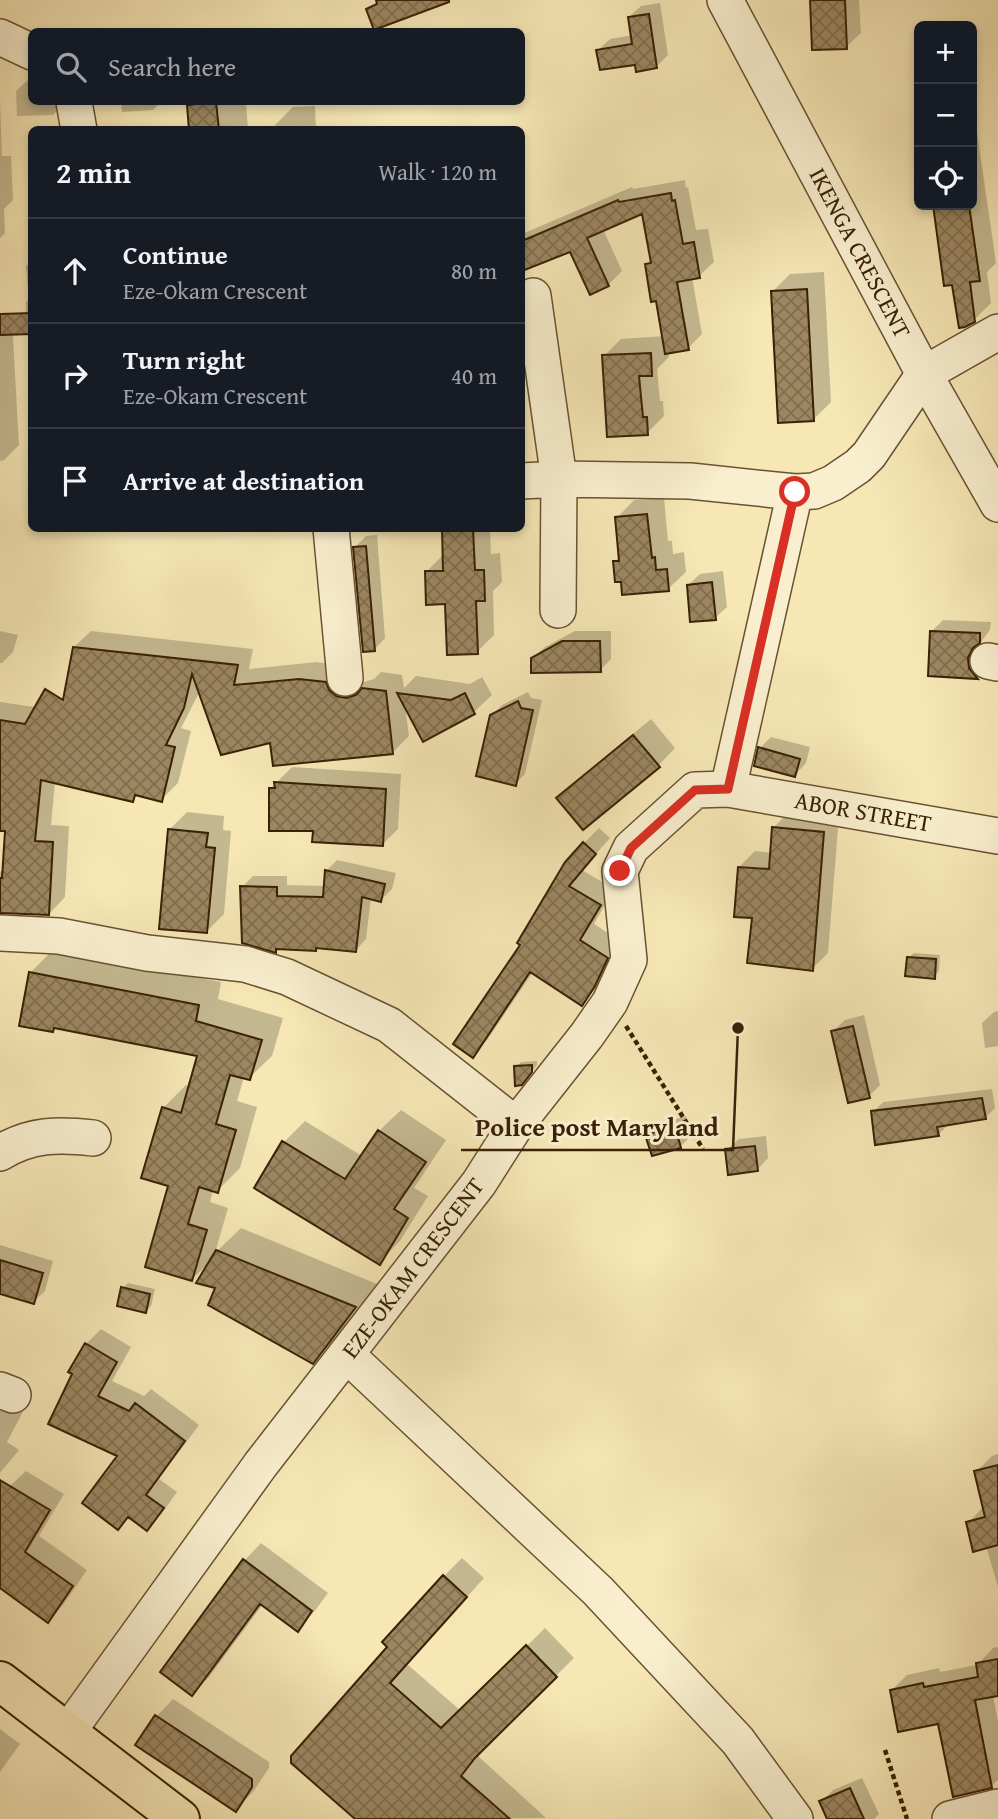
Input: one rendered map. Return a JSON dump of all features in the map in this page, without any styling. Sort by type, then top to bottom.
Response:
[{"type":"main road","points":[[0,1681],[180,1819]]},
{"type":"street","name":"IKENGA CRESCENT","points":[[725,0],[924,374],[998,504]]},
{"type":"street","points":[[0,37],[28,50]]},
{"type":"street","points":[[75,105],[78,126]]},
{"type":"street","points":[[533,296],[559,479],[558,610]]},
{"type":"street","points":[[525,481],[690,481],[795,492],[814,491],[833,483],[870,455],[924,374],[998,332]]},
{"type":"street","points":[[728,789],[795,492]]},
{"type":"street","points":[[331,532],[345,678]]},
{"type":"street","name":"ABOR STREET","points":[[728,789],[998,836]]},
{"type":"street","name":"EZE-OKAM CRESCENT","points":[[67,1733],[261,1464],[479,1183],[516,1125],[610,1002],[629,960],[620,871],[631,848],[695,790],[728,789]]},
{"type":"street","points":[[0,933],[59,936],[147,953],[245,964],[287,977],[389,1025],[516,1125]]},
{"type":"street","points":[[0,1153],[43,1135],[93,1138]]},
{"type":"street","points":[[346,1355],[598,1591],[738,1741],[795,1819]]},
{"type":"street","points":[[950,1819],[998,1807]]},
{"type":"path","points":[[610,1002],[703,1149]]},
{"type":"path","points":[[885,1749],[907,1819]]},
{"type":"building","points":[[376,0],[449,0],[379,28],[373,28],[366,9],[377,4]]},
{"type":"building","points":[[810,0],[845,0],[847,49],[812,50]]},
{"type":"building","points":[[649,14],[657,68],[636,72],[635,65],[600,70],[596,50],[632,44],[628,17]]},
{"type":"building","points":[[187,105],[216,105],[219,126],[189,126]]},
{"type":"building","points":[[671,193],[672,201],[675,200],[683,244],[694,242],[700,278],[677,282],[689,350],[665,354],[656,301],[651,302],[645,264],[651,263],[642,214],[587,238],[609,286],[590,295],[570,252],[525,270],[525,240],[618,200],[619,202]]},
{"type":"building","points":[[934,210],[970,210],[980,281],[970,282],[975,322],[959,328],[952,285],[944,286]]},
{"type":"building","points":[[807,289],[814,421],[778,423],[771,291]]},
{"type":"building","points":[[28,313],[28,334],[0,335],[0,314]]},
{"type":"building","points":[[651,353],[652,376],[639,376],[643,417],[647,417],[648,435],[607,437],[602,355]]},
{"type":"building","points":[[647,514],[652,558],[655,557],[656,570],[667,569],[669,591],[622,595],[621,582],[615,582],[613,561],[619,561],[615,517]]},
{"type":"building","points":[[442,532],[473,532],[475,570],[484,570],[485,601],[476,601],[478,654],[447,655],[445,604],[426,605],[425,571],[443,571]]},
{"type":"building","points":[[366,546],[375,651],[363,652],[353,547]]},
{"type":"building","points":[[712,582],[716,620],[690,622],[687,585]]},
{"type":"building","points":[[930,631],[980,633],[980,643],[973,648],[968,658],[969,668],[978,679],[928,676]]},
{"type":"building","points":[[562,641],[600,641],[601,672],[531,673],[531,658]]},
{"type":"building","points":[[73,647],[238,665],[234,685],[299,679],[326,682],[329,690],[336,696],[346,698],[356,695],[362,688],[386,691],[393,754],[273,766],[270,743],[221,755],[192,674],[184,708],[166,745],[175,747],[162,802],[135,795],[133,802],[41,780],[35,841],[53,842],[49,915],[0,913],[0,878],[5,831],[0,831],[0,720],[25,724],[45,689],[63,700]]},
{"type":"building","points":[[397,693],[451,700],[465,693],[475,714],[423,742]]},
{"type":"building","points":[[518,701],[521,708],[533,710],[516,786],[476,776],[490,715]]},
{"type":"building","points":[[633,735],[660,767],[583,830],[556,798]]},
{"type":"building","points":[[758,747],[800,759],[795,777],[754,766]]},
{"type":"building","points":[[274,782],[386,789],[383,846],[312,842],[313,831],[269,831],[269,788],[275,788]]},
{"type":"building","points":[[772,827],[824,832],[813,971],[747,963],[752,918],[734,917],[738,867],[769,869]]},
{"type":"building","points":[[168,829],[208,833],[206,847],[215,848],[207,933],[159,929]]},
{"type":"building","points":[[583,842],[596,854],[569,886],[601,905],[580,940],[608,958],[595,986],[582,1006],[530,972],[473,1058],[453,1044],[520,945],[517,943],[565,862]]},
{"type":"building","points":[[325,870],[385,884],[381,902],[362,897],[356,952],[316,948],[316,951],[276,949],[276,953],[242,943],[240,886],[277,887],[277,896],[323,897]]},
{"type":"building","points":[[907,957],[936,959],[935,979],[905,976]]},
{"type":"building","points":[[29,972],[199,1005],[196,1021],[262,1040],[250,1080],[230,1075],[216,1124],[236,1130],[218,1193],[199,1187],[188,1224],[207,1230],[192,1281],[145,1267],[168,1186],[141,1178],[162,1107],[181,1113],[197,1056],[54,1028],[53,1032],[19,1026]]},
{"type":"building","points":[[853,1026],[870,1098],[848,1103],[831,1031]]},
{"type":"building","points":[[532,1065],[532,1072],[522,1085],[515,1086],[514,1066]]},
{"type":"building","points":[[982,1098],[986,1119],[937,1127],[939,1136],[875,1145],[871,1111]]},
{"type":"building","points":[[675,1126],[681,1148],[652,1156],[645,1135]]},
{"type":"building","points":[[378,1130],[426,1162],[394,1209],[408,1218],[380,1265],[254,1188],[282,1141],[345,1179]]},
{"type":"building","points":[[755,1146],[758,1171],[728,1175],[725,1149]]},
{"type":"building","points":[[216,1250],[356,1307],[313,1364],[208,1305],[215,1288],[196,1283]]},
{"type":"building","points":[[0,1260],[43,1273],[34,1304],[0,1294]]},
{"type":"building","points":[[121,1287],[150,1294],[146,1313],[117,1306]]},
{"type":"building","points":[[85,1343],[117,1362],[98,1396],[129,1411],[135,1403],[185,1441],[146,1495],[164,1508],[147,1531],[128,1517],[118,1530],[82,1503],[117,1456],[48,1424],[72,1374],[68,1372]]},
{"type":"building","points":[[998,1465],[998,1545],[973,1552],[966,1522],[985,1517],[974,1471]]},
{"type":"building","points":[[0,1480],[50,1510],[25,1552],[73,1586],[48,1623],[0,1588]]},
{"type":"building","points":[[243,1559],[312,1611],[298,1632],[260,1604],[192,1696],[160,1672]]},
{"type":"building","points":[[443,1575],[467,1597],[390,1683],[441,1728],[526,1645],[557,1677],[475,1758],[461,1776],[510,1819],[355,1819],[291,1763],[291,1756],[387,1647],[382,1642]]},
{"type":"building","points":[[998,1659],[998,1696],[975,1700],[992,1788],[953,1797],[938,1724],[898,1732],[890,1690],[923,1683],[924,1687],[978,1677],[976,1663]]},
{"type":"building","points":[[155,1715],[252,1779],[252,1787],[236,1812],[135,1745]]},
{"type":"building","points":[[850,1788],[864,1819],[827,1819],[819,1801]]},
{"type":"place","name":"Police post Maryland","points":[[738,1028]]},
{"type":"route","points":[[620,871],[631,848],[695,790],[728,789],[795,492]]}]
